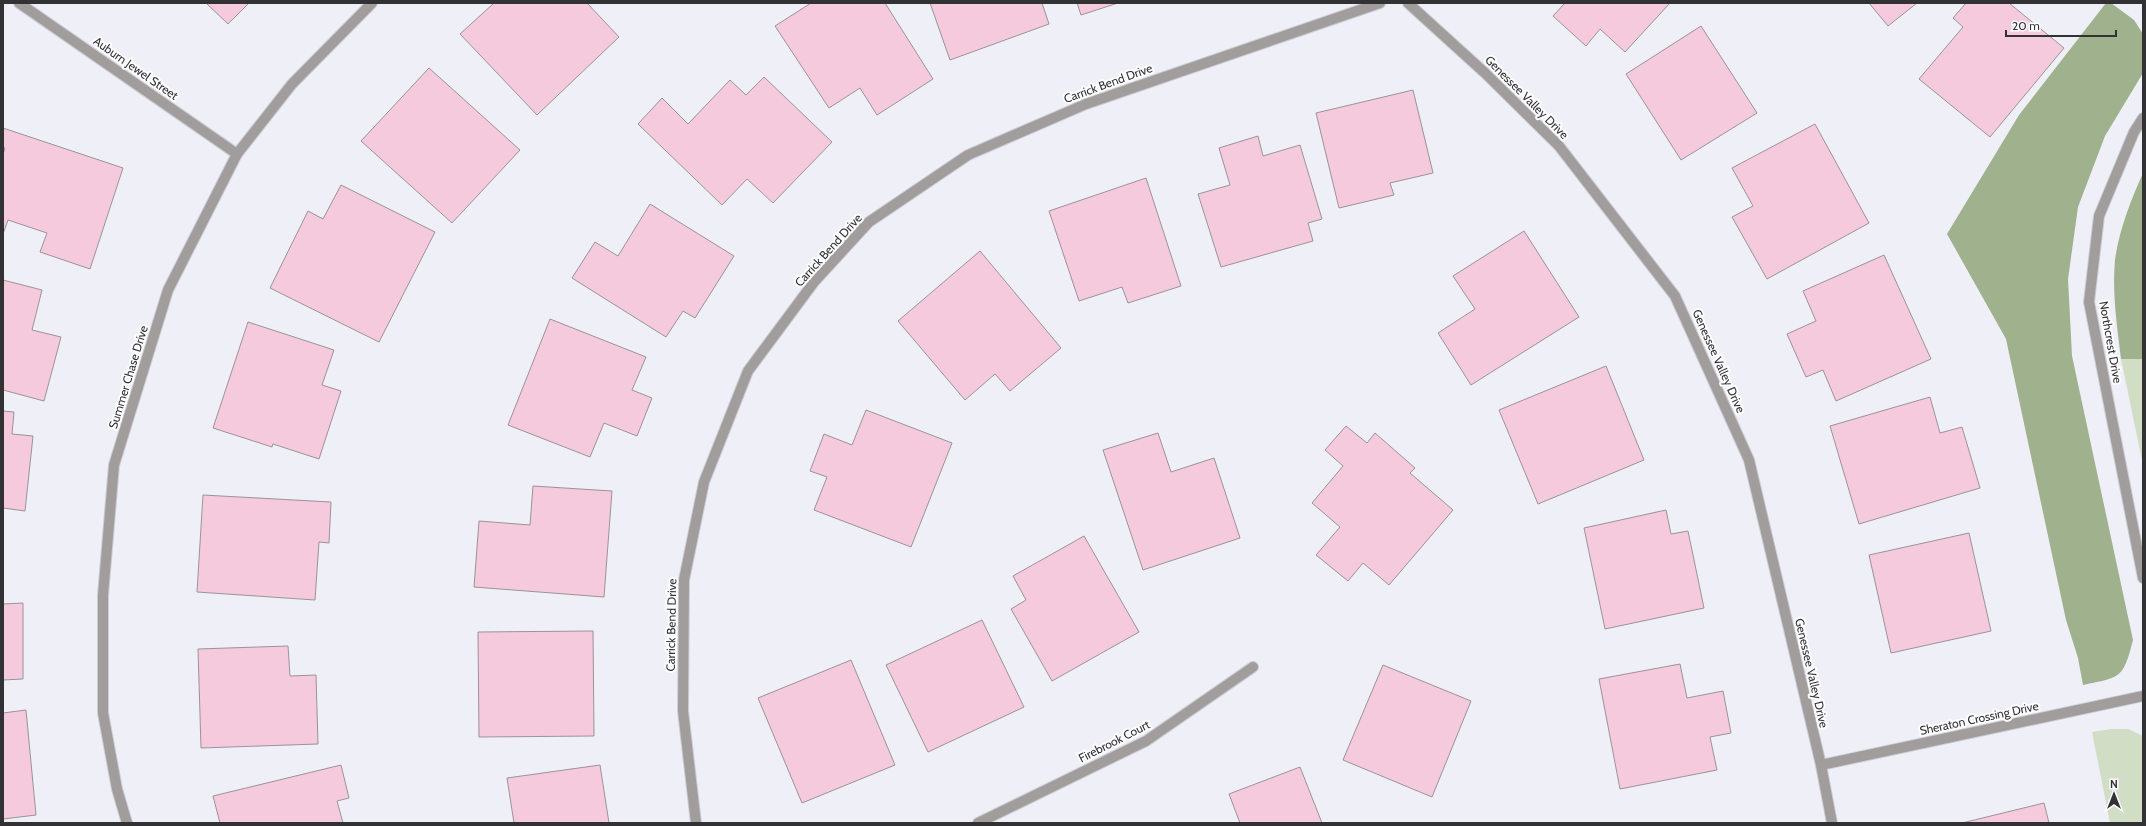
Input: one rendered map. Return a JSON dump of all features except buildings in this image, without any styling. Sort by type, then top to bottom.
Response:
[{"type":"street","name":"Auburn Jewel Street","points":[[19,3],[237,154]]},
{"type":"street","name":"Summer Chase Drive","points":[[127,823],[117,790],[103,713],[103,595],[114,465],[168,290],[237,154],[292,84],[372,3]]},
{"type":"street","name":"Carrick Bend Drive","points":[[696,823],[683,711],[684,580],[704,482],[748,371],[814,282],[869,222],[968,155],[1086,104],[1380,3]]},
{"type":"street","name":"Genessee Valley Drive","points":[[1408,3],[1485,72],[1559,146],[1675,296],[1749,460],[1820,765],[1832,823]]},
{"type":"street","name":"Northcrest Drive","points":[[2143,118],[2134,132],[2099,216],[2089,302],[2143,578]]},
{"type":"street","name":"Firebrook Court","points":[[978,823],[1146,741],[1253,667]]},
{"type":"street","name":"Sheraton Crossing Drive","points":[[1820,765],[2143,696]]},
{"type":"green space","points":[[2106,3],[2111,3],[2134,20],[2143,34],[2143,73],[2105,136],[2078,207],[2068,279],[2072,356],[2133,640],[2130,653],[2123,669],[2118,674],[2113,678],[2083,685],[2078,658],[2066,620],[2006,339],[1947,234],[2019,115]]},
{"type":"green space","points":[[2143,173],[2143,359],[2121,359],[2115,297],[2115,260],[2119,238],[2126,215]]},
{"type":"green space","points":[[2121,359],[2143,359],[2143,465]]},
{"type":"green space","points":[[2111,729],[2128,729],[2143,736],[2143,823],[2110,823],[2092,732]]}]
